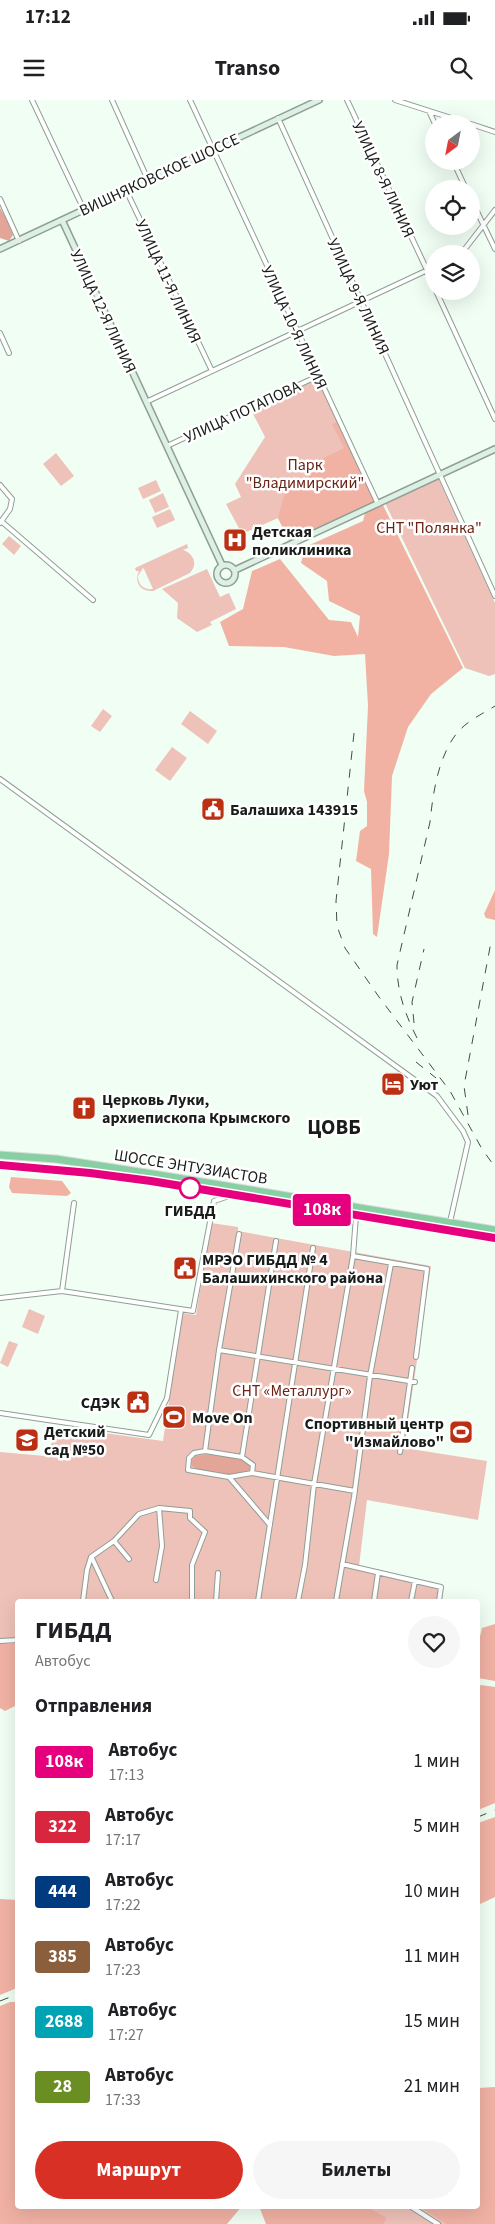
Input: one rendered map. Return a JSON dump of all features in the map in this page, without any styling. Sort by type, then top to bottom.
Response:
[{"type":"highway","name":"ШОССЕ ЭНТУЗИАСТОВ","points":[[0,1155],[56,1159],[159,1174],[495,1230]]},
{"type":"highway","name":"ШОССЕ ЭНТУЗИАСТОВ","points":[[0,1165],[90,1173],[495,1238]]},
{"type":"street","points":[[32,100],[84,210]]},
{"type":"street","points":[[112,100],[148,180]]},
{"type":"street","points":[[190,100],[213,149]]},
{"type":"street","name":"ВИШНЯКОВСКОЕ ШОССЕ","points":[[0,249],[320,100]]},
{"type":"street","name":"УЛИЦА 8-Я ЛИНИЯ","points":[[347,100],[425,267]]},
{"type":"street","points":[[396,100],[442,115]]},
{"type":"street","points":[[429,111],[431,115]]},
{"type":"street","name":"УЛИЦА 9-Я ЛИНИЯ","points":[[278,118],[495,596]]},
{"type":"street","points":[[480,127],[495,132]]},
{"type":"street","name":"УЛИЦА 10-Я ЛИНИЯ","points":[[213,149],[378,504]]},
{"type":"street","name":"УЛИЦА 11-Я ЛИНИЯ","points":[[126,190],[212,371]]},
{"type":"street","points":[[0,199],[19,241]]},
{"type":"street","points":[[468,245],[495,210]]},
{"type":"street","points":[[480,217],[495,249]]},
{"type":"street","name":"УЛИЦА 12-Я ЛИНИЯ","points":[[62,220],[222,565]]},
{"type":"street","points":[[146,402],[425,272]]},
{"type":"street","points":[[440,300],[495,418]]},
{"type":"street","points":[[0,333],[9,353]]},
{"type":"street","name":"УЛИЦА ПОТАПОВА","points":[[166,446],[318,376]]},
{"type":"street","points":[[235,570],[495,449]]},
{"type":"street","points":[[0,485],[12,499],[10,509],[1,522],[93,600]]},
{"type":"street","points":[[222,565],[231,566],[235,570],[234,579],[229,582],[223,582],[218,576],[218,570],[222,565]]},
{"type":"street","points":[[0,779],[437,1096],[463,1131],[468,1142],[450,1222]]},
{"type":"street","points":[[0,1298],[62,1291],[193,1311],[214,1201],[231,1195]]},
{"type":"street","points":[[62,1291],[74,1203]]},
{"type":"street","points":[[298,1599],[305,1565],[314,1484],[353,1256],[356,1215]]},
{"type":"street","points":[[204,1452],[239,1234]]},
{"type":"street","points":[[242,1457],[276,1241]]},
{"type":"street","points":[[258,1599],[313,1248]]},
{"type":"street","points":[[353,1256],[427,1269],[426,1299],[416,1357]]},
{"type":"street","points":[[336,1599],[355,1491],[370,1376],[391,1264]]},
{"type":"street","points":[[0,1413],[149,1435],[167,1398],[181,1310]]},
{"type":"street","points":[[219,1350],[413,1382]]},
{"type":"street","points":[[400,1452],[413,1382],[412,1368]]},
{"type":"street","points":[[252,1473],[253,1465],[242,1457],[204,1452],[194,1453],[189,1458],[188,1470],[229,1477],[252,1473],[355,1491]]},
{"type":"street","points":[[229,1477],[270,1525]]},
{"type":"street","points":[[156,1580],[162,1546],[159,1508]]},
{"type":"street","points":[[83,1599],[87,1570],[92,1557],[114,1541],[139,1514],[159,1508],[190,1511],[190,1518],[205,1532],[192,1565],[192,1599]]},
{"type":"street","points":[[114,1541],[129,1559]]},
{"type":"street","points":[[92,1557],[111,1599]]},
{"type":"street","points":[[342,1564],[441,1587],[439,1599]]},
{"type":"street","points":[[374,1599],[378,1573]]},
{"type":"street","points":[[216,1599],[218,1574]]},
{"type":"street","points":[[412,1599],[415,1581]]},
{"type":"street","points":[[0,1641],[15,1640]]},
{"type":"street","points":[[415,2209],[438,2224]]},
{"type":"green space","name":"Парк \"Владимирский\"","points":[[318,379],[377,503],[290,543],[278,518],[242,534],[226,504],[241,497],[235,484],[265,437],[251,410]]},
{"type":"green space","points":[[56,453],[74,476],[61,486],[43,464]]},
{"type":"green space","points":[[156,480],[161,491],[143,499],[138,488]]},
{"type":"green space","name":"СНТ \"Полянка\"","points":[[439,480],[495,603],[495,674],[489,676],[465,668],[385,503]]},
{"type":"green space","points":[[163,493],[169,507],[155,513],[149,500]]},
{"type":"green space","points":[[170,509],[175,520],[157,528],[152,517]]},
{"type":"green space","points":[[9,536],[21,546],[14,555],[2,544]]},
{"type":"green space","points":[[187,544],[188,548],[183,550],[190,554],[194,560],[194,566],[190,573],[153,591],[145,590],[139,586],[137,579],[139,571],[136,571],[135,568]],"holes":[[[144,569],[153,589],[144,588],[139,582],[138,576]]]},
{"type":"green space","points":[[207,569],[220,597],[229,593],[236,609],[210,622],[212,625],[197,632],[177,618],[178,603],[162,589]]},
{"type":"green space","points":[[103,709],[112,716],[100,732],[91,726]]},
{"type":"green space","points":[[190,711],[217,731],[208,744],[181,724]]},
{"type":"green space","points":[[172,747],[187,758],[170,781],[155,770]]},
{"type":"green space","name":"СНТ «Металлург»","points":[[211,1223],[238,1227],[238,1231],[431,1266],[404,1448],[487,1461],[478,1520],[367,1500],[359,1566],[443,1586],[441,1599],[15,1599],[15,1642],[0,1642],[0,1452],[45,1456],[60,1427],[163,1441],[182,1313],[196,1315]]},
{"type":"green space","points":[[29,1309],[45,1316],[38,1334],[22,1327]]},
{"type":"green space","points":[[9,1341],[18,1344],[8,1367],[0,1363]]},
{"type":"green space","points":[[371,2209],[422,2209],[446,2224],[384,2224],[386,2218]]},
{"type":"shaded area","points":[[0,208],[13,235],[9,241],[0,238]]},
{"type":"shaded area","points":[[337,422],[375,502],[289,540],[278,518],[286,489],[301,481],[306,490],[311,487],[308,482],[309,475],[303,468],[344,448],[332,424]]},
{"type":"shaded area","points":[[382,503],[463,668],[431,694],[408,727],[392,776],[389,854],[377,937],[373,934],[371,869],[356,861],[360,831],[367,826],[367,802],[364,791],[368,706],[365,654],[334,656],[284,647],[229,646],[220,622],[243,609],[252,571],[280,559],[329,620],[351,622],[358,637],[360,616],[329,601],[327,581],[301,563],[305,547],[363,521],[365,513]]},
{"type":"shaded area","points":[[495,890],[495,920],[486,918],[484,914]]},
{"type":"shaded area","points":[[11,1177],[62,1181],[71,1193],[67,1196],[12,1193],[9,1187]]},
{"type":"shaded area","points":[[213,1454],[246,1461],[250,1465],[250,1470],[239,1474],[221,1474],[204,1471],[192,1466],[192,1460],[195,1456]]},
{"type":"shaded area","points":[[495,1624],[495,1681],[480,1678],[480,1636],[482,1628]]},
{"type":"shaded area","points":[[15,1643],[15,1706],[5,1711],[0,1708],[0,1644]]},
{"type":"shaded area","points":[[480,1686],[495,1687],[495,1803],[480,1809]]},
{"type":"shaded area","points":[[495,1817],[495,1897],[480,1904],[480,1822]]},
{"type":"shaded area","points":[[0,1899],[15,1900],[15,1989],[0,1995]]},
{"type":"shaded area","points":[[15,2002],[15,2209],[240,2209],[227,2224],[0,2224],[0,2006]]},
{"type":"shaded area","points":[[495,2087],[495,2224],[446,2224],[422,2209],[480,2209],[480,2088]]},
{"type":"shaded area","points":[[260,2209],[371,2209],[387,2218],[384,2224],[266,2224]]},
{"type":"railway","points":[[417,1038],[402,1003],[397,965],[430,822],[437,776],[445,753],[457,733],[470,721],[495,706]]},
{"type":"railway","points":[[354,733],[336,901],[337,926],[345,948],[379,997],[450,1091],[482,1149],[495,1167]]},
{"type":"railway","points":[[468,1115],[464,1086],[491,942]]},
{"type":"railway","points":[[414,1023],[412,1002],[424,949]]},
{"type":"railway","points":[[416,1062],[436,1078]]},
{"type":"railway","points":[[480,1816],[495,1810]]},
{"type":"railway","points":[[0,2001],[15,1995]]},
{"type":"bus line","name":"108к","points":[[0,1165],[34,1167],[151,1181],[495,1238]]},
{"type":"place","name":"Детская поликлиника","points":[[235,540]]},
{"type":"place","name":"Балашиха 143915","points":[[213,809]]},
{"type":"place","name":"Уют","points":[[393,1084]]},
{"type":"place","name":"Церковь Луки, архиепископа Крымского","points":[[84,1108]]},
{"type":"place","name":"ГИБДД","points":[[190,1188]]},
{"type":"place","name":"МРЭО ГИБДД № 4 Балашихинского района","points":[[185,1268]]},
{"type":"place","name":"СДЭК","points":[[138,1402]]},
{"type":"place","name":"Move On","points":[[174,1417]]},
{"type":"place","name":"Спортивный центр \"Измайлово\"","points":[[461,1432]]},
{"type":"place","name":"Детский сад №50","points":[[27,1440]]},
{"type":"district","name":"ЦОВБ","points":[[334,1127]]}]
